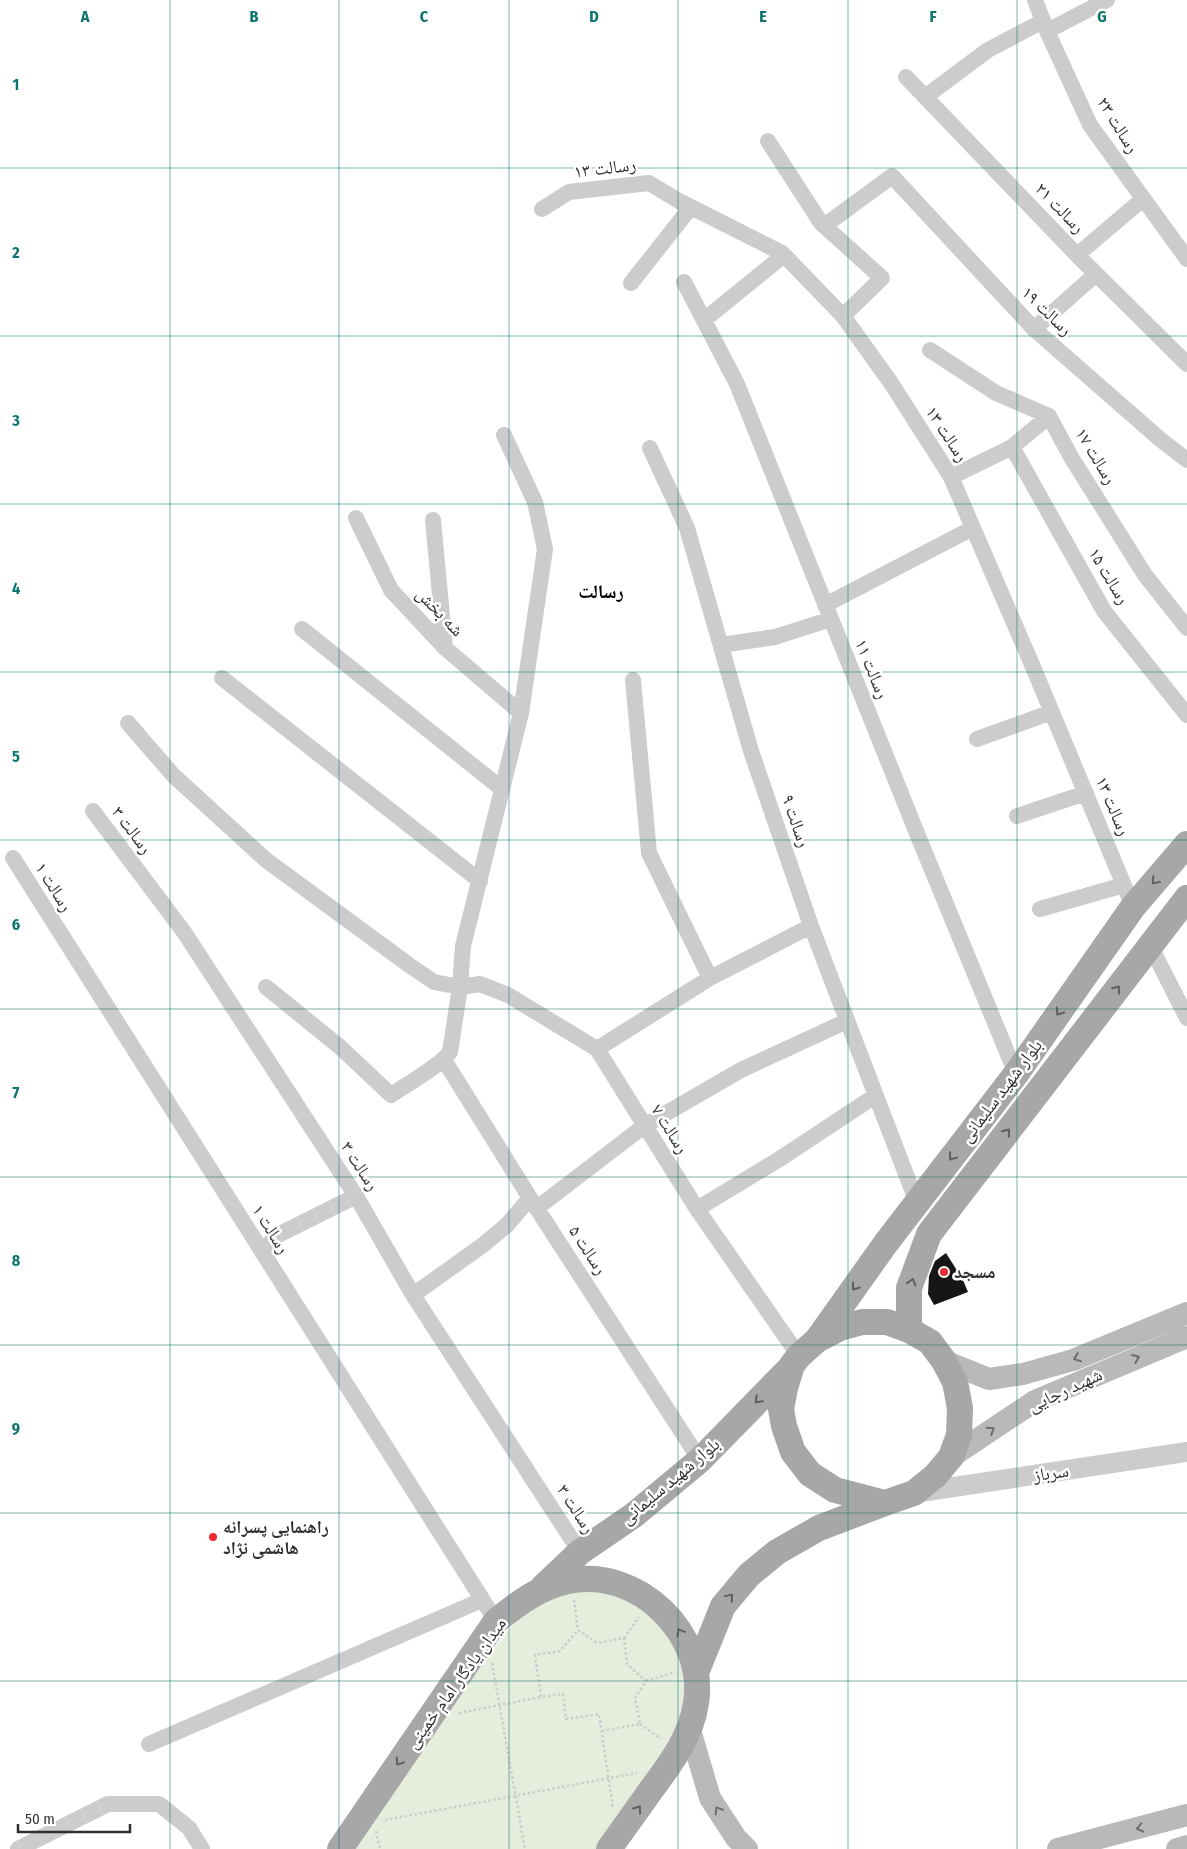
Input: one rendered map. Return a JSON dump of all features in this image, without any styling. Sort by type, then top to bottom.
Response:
[{"type":"main road","name":"بلوار شهید سلیمانی","points":[[542,1589],[580,1552],[634,1514],[700,1460],[803,1354],[1016,1074],[1129,896],[1187,844]]},
{"type":"main road","name":"بلوار شهید سلیمانی","points":[[909,1330],[909,1288],[929,1234],[1187,898]]},
{"type":"main road","name":"شهید رجایی","points":[[944,1361],[989,1378],[1022,1374],[1073,1360],[1187,1313]]},
{"type":"main road","points":[[689,1672],[723,1606],[749,1575],[777,1552],[819,1528],[914,1493],[935,1476],[950,1457],[959,1435],[960,1408],[955,1382],[944,1361],[930,1342],[909,1330],[887,1322],[862,1322],[840,1328],[803,1354],[784,1388],[781,1409],[784,1426],[793,1452],[810,1474],[835,1490],[885,1503]]},
{"type":"main road","name":"شهید رجایی","points":[[950,1457],[1035,1401],[1187,1337]]},
{"type":"main road","name":"میدان یادگار امام خمینی","points":[[340,1849],[489,1610],[518,1604],[542,1589],[570,1580],[598,1580],[627,1587],[652,1601],[673,1621],[688,1646],[689,1672],[696,1702],[690,1730],[676,1756],[609,1849]]},
{"type":"main road","points":[[690,1730],[710,1798],[736,1838],[747,1849]]},
{"type":"main road","points":[[1058,1849],[1187,1815]]},
{"type":"main road","points":[[1177,1849],[1187,1846]]},
{"type":"street","name":"رسالت ۲۳","points":[[1035,0],[1090,125],[1143,199],[1184,250]]},
{"type":"street","points":[[925,97],[988,50],[1107,0]]},
{"type":"street","name":"رسالت ۲۱","points":[[906,77],[1077,255],[1187,364]]},
{"type":"street","points":[[768,140],[824,226],[882,278],[843,316]]},
{"type":"street","name":"رسالت ۱۹","points":[[824,226],[892,176],[1034,329],[1161,440],[1187,460]]},
{"type":"street","name":"رسالت ۱۳","points":[[542,209],[569,192],[649,183],[784,255],[843,316],[891,383],[951,477],[1129,896]]},
{"type":"street","points":[[1077,255],[1143,199]]},
{"type":"street","points":[[631,283],[691,207]]},
{"type":"street","points":[[704,320],[784,255]]},
{"type":"street","points":[[1034,329],[1096,274]]},
{"type":"street","name":"رسالت ۱۱","points":[[684,282],[737,384],[918,836],[1016,1074]]},
{"type":"street","points":[[930,350],[996,393],[1049,416],[1012,447],[951,477]]},
{"type":"street","name":"رسالت ۱۷","points":[[1049,416],[1071,457],[1145,576],[1187,628]]},
{"type":"street","points":[[266,987],[340,1048],[391,1095],[444,1060],[450,1052],[460,987],[463,946],[521,713],[545,549],[534,502],[504,435]]},
{"type":"street","name":"رسالت ۱۵","points":[[1012,447],[1104,610],[1187,715]]},
{"type":"street","name":"رسالت ۹","points":[[650,448],[687,528],[751,751],[811,926],[916,1203]]},
{"type":"street","name":"شه بخش","points":[[356,518],[392,590],[446,648],[521,713]]},
{"type":"street","points":[[433,520],[446,648]]},
{"type":"street","points":[[721,646],[775,637],[828,612],[973,528]]},
{"type":"street","points":[[302,629],[502,790]]},
{"type":"street","points":[[222,678],[480,881]]},
{"type":"street","points":[[632,680],[649,853],[710,978]]},
{"type":"street","points":[[977,739],[1052,712]]},
{"type":"street","name":"رسالت ۷","points":[[128,723],[173,775],[266,860],[428,978],[434,982],[460,987],[480,984],[508,995],[597,1049],[697,1209],[803,1354]]},
{"type":"street","points":[[1017,816],[1086,794]]},
{"type":"street","name":"رسالت ۳","points":[[93,811],[184,932],[356,1196],[413,1295],[580,1552]]},
{"type":"street","name":"رسالت ۱","points":[[13,858],[489,1610]]},
{"type":"street","points":[[1040,909],[1129,896]]},
{"type":"street","points":[[597,1049],[710,978],[811,926]]},
{"type":"street","points":[[1150,945],[1187,1018]]},
{"type":"street","points":[[413,1295],[489,1240],[533,1203],[644,1126],[742,1070],[847,1021]]},
{"type":"street","name":"رسالت ۵","points":[[444,1060],[533,1203],[700,1460]]},
{"type":"street","points":[[697,1209],[778,1160],[875,1096]]},
{"type":"street","points":[[262,1252],[276,1236],[356,1196]]},
{"type":"street","name":"سرباز","points":[[914,1493],[1187,1452]]},
{"type":"street","points":[[148,1744],[489,1610]]},
{"type":"street","points":[[18,1849],[108,1804],[159,1804],[189,1828],[202,1849]]},
{"type":"path","points":[[567,1599],[578,1596]]},
{"type":"path","points":[[541,1697],[535,1655],[560,1651],[578,1630],[574,1597]]},
{"type":"path","points":[[578,1630],[597,1643],[624,1638],[640,1617]]},
{"type":"path","points":[[624,1638],[627,1664],[646,1681]]},
{"type":"path","points":[[486,1664],[491,1658],[525,1849]]},
{"type":"path","points":[[667,1744],[640,1724],[635,1698],[646,1681],[689,1672]]},
{"type":"path","points":[[458,1713],[563,1694],[566,1719],[599,1714],[613,1811]]},
{"type":"path","points":[[602,1731],[640,1724]]},
{"type":"path","points":[[384,1820],[642,1772]]},
{"type":"path","points":[[376,1831],[380,1849]]},
{"type":"green space","points":[[620,1591],[674,1635],[687,1689],[677,1737],[598,1849],[352,1849],[488,1656],[519,1617],[536,1605],[571,1592]]},
{"type":"building","name":"مسجد","points":[[946,1253],[963,1280],[968,1292],[934,1305],[928,1294],[929,1276],[935,1261]]},
{"type":"place","name":"مسجد","points":[[944,1272]]},
{"type":"place","name":"راهنمایی پسرانه هاشمی نژاد","points":[[213,1537]]},
{"type":"district","name":"رسالت","points":[[601,591]]}]
